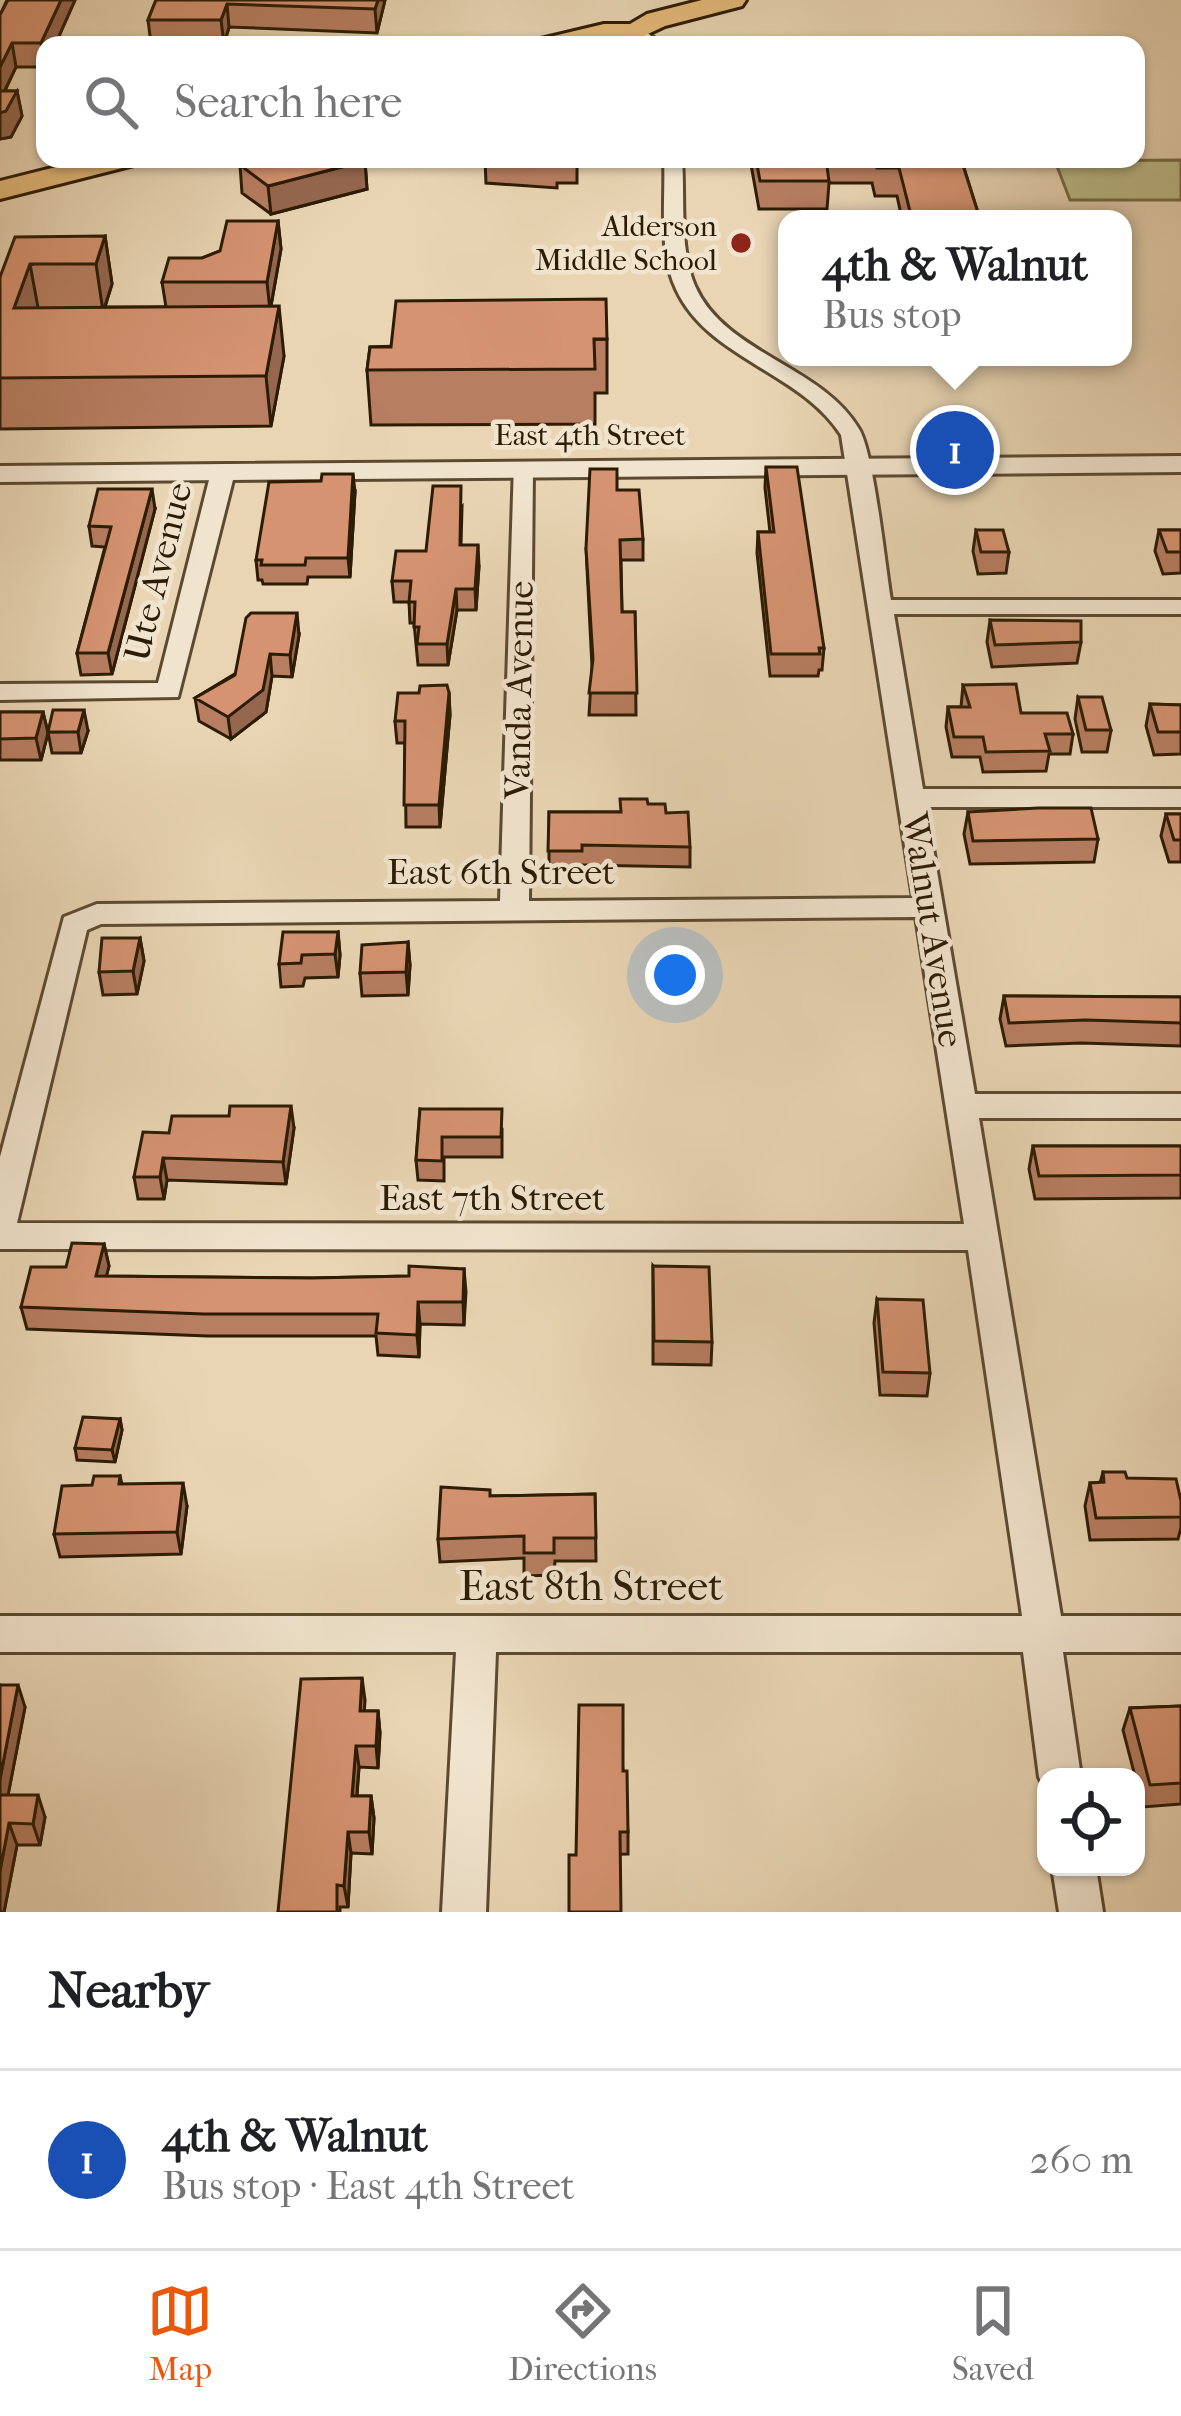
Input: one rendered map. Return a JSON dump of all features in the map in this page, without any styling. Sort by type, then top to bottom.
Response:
[{"type":"highway","points":[[560,36],[705,0]]},
{"type":"highway","points":[[646,36],[656,20],[733,0]]},
{"type":"highway","points":[[651,36],[759,0]]},
{"type":"highway","points":[[588,36],[604,32],[631,36]]},
{"type":"highway","points":[[0,174],[36,165]]},
{"type":"highway","points":[[0,190],[88,168]]},
{"type":"street","name":"Walnut Avenue","points":[[675,168],[681,274],[687,292],[713,322],[843,418],[852,435],[1040,1590],[1045,1679],[1059,1768]]},
{"type":"street","name":"East 4th Street","points":[[0,474],[1181,464]]},
{"type":"street","name":"Vanda Avenue","points":[[514,910],[522,469]]},
{"type":"street","name":"Ute Avenue","points":[[0,692],[169,691],[223,472]]},
{"type":"street","points":[[880,607],[1181,607]]},
{"type":"street","points":[[912,798],[1181,798]]},
{"type":"street","name":"East 6th Street","points":[[0,1224],[74,924],[97,914],[930,907]]},
{"type":"street","points":[[962,1106],[1181,1106]]},
{"type":"street","name":"East 7th Street","points":[[0,1236],[984,1237]]},
{"type":"street","name":"East 8th Street","points":[[0,1634],[1181,1634]]},
{"type":"street","points":[[464,1912],[477,1634]]},
{"type":"street","points":[[1075,1876],[1081,1912]]},
{"type":"green space","points":[[1145,160],[1181,160],[1181,200],[1070,200],[1058,168],[1145,168]]},
{"type":"building","points":[[8,0],[61,0],[44,36],[36,36],[36,43],[12,43],[0,67],[0,15]]},
{"type":"building","points":[[156,0],[378,0],[375,9],[227,4],[221,20],[148,20]]},
{"type":"building","points":[[0,91],[17,91],[0,113]]},
{"type":"building","points":[[244,168],[338,168],[268,186]]},
{"type":"building","points":[[758,168],[827,168],[829,181],[760,181]]},
{"type":"building","points":[[899,168],[964,168],[977,210],[910,210]]},
{"type":"building","points":[[227,221],[278,221],[267,282],[162,282],[169,258],[202,258],[220,251]]},
{"type":"building","points":[[105,236],[96,264],[30,264],[14,308],[279,306],[266,376],[0,378],[0,277],[15,237]]},
{"type":"building","points":[[606,299],[607,339],[594,339],[595,369],[367,370],[370,347],[391,347],[396,301]]},
{"type":"building","points":[[766,467],[797,467],[824,648],[819,648],[820,654],[771,654],[758,532],[774,532]]},
{"type":"building","points":[[590,469],[617,469],[617,490],[639,490],[643,539],[620,540],[622,612],[635,612],[637,693],[589,693],[593,659],[586,548]]},
{"type":"building","points":[[322,474],[353,474],[348,558],[261,565],[262,560],[256,560],[269,482],[321,481]]},
{"type":"building","points":[[433,486],[461,486],[460,545],[478,545],[475,589],[456,589],[447,644],[417,644],[415,602],[409,602],[411,581],[392,581],[396,551],[426,551]]},
{"type":"building","points":[[98,489],[152,489],[108,653],[77,653],[111,527],[89,526]]},
{"type":"building","points":[[976,530],[1003,530],[1009,552],[981,552]]},
{"type":"building","points":[[1159,530],[1181,530],[1181,552],[1167,552]]},
{"type":"building","points":[[251,613],[297,613],[290,655],[270,654],[263,690],[228,717],[195,698],[235,675]]},
{"type":"building","points":[[990,620],[1081,621],[1081,642],[995,645]]},
{"type":"building","points":[[1016,684],[1021,713],[1067,713],[1073,734],[1045,734],[1050,751],[986,752],[983,737],[954,737],[948,707],[970,707],[963,685]]},
{"type":"building","points":[[447,685],[439,805],[404,805],[405,721],[395,721],[398,693]]},
{"type":"building","points":[[1078,697],[1102,697],[1111,730],[1086,730]]},
{"type":"building","points":[[1150,704],[1181,705],[1181,732],[1158,732]]},
{"type":"building","points":[[53,710],[84,710],[78,732],[48,732]]},
{"type":"building","points":[[0,712],[43,712],[36,738],[0,739]]},
{"type":"building","points":[[620,799],[665,804],[666,813],[688,812],[690,847],[582,845],[582,851],[548,851],[549,812],[621,812]]},
{"type":"building","points":[[1091,808],[1098,839],[973,841],[968,812]]},
{"type":"building","points":[[1166,814],[1181,814],[1181,840],[1174,840]]},
{"type":"building","points":[[283,932],[338,932],[335,954],[302,955],[301,963],[279,964]]},
{"type":"building","points":[[102,938],[140,938],[133,971],[99,972]]},
{"type":"building","points":[[408,942],[406,972],[360,973],[362,945]]},
{"type":"building","points":[[1004,996],[1181,997],[1181,1023],[1009,1023]]},
{"type":"building","points":[[230,1106],[291,1106],[283,1162],[163,1158],[160,1177],[134,1177],[143,1132],[169,1133],[172,1116],[229,1116]]},
{"type":"building","points":[[420,1109],[502,1109],[501,1137],[442,1137],[442,1161],[416,1160]]},
{"type":"building","points":[[1033,1146],[1181,1146],[1181,1175],[1039,1176]]},
{"type":"building","points":[[72,1243],[104,1244],[96,1276],[312,1278],[409,1276],[409,1266],[464,1269],[463,1302],[418,1302],[417,1335],[376,1333],[378,1314],[21,1307],[31,1267],[66,1267]]},
{"type":"building","points":[[653,1266],[709,1267],[712,1342],[654,1341]]},
{"type":"building","points":[[877,1299],[923,1300],[930,1373],[883,1372]]},
{"type":"building","points":[[83,1417],[120,1419],[112,1450],[75,1448]]},
{"type":"building","points":[[1103,1472],[1125,1472],[1127,1478],[1176,1479],[1181,1517],[1096,1518],[1090,1483],[1104,1482]]},
{"type":"building","points":[[94,1476],[120,1476],[119,1484],[183,1483],[177,1532],[54,1534],[62,1486],[92,1485]]},
{"type":"building","points":[[441,1487],[490,1490],[490,1496],[595,1494],[596,1538],[554,1538],[554,1553],[524,1553],[524,1536],[438,1539]]},
{"type":"building","points":[[362,1678],[360,1711],[378,1711],[376,1746],[356,1746],[352,1796],[371,1796],[369,1832],[348,1832],[344,1886],[337,1885],[337,1912],[278,1912],[301,1679]]},
{"type":"building","points":[[0,1685],[18,1685],[0,1779]]},
{"type":"building","points":[[579,1705],[623,1705],[628,1832],[620,1832],[621,1912],[569,1912],[569,1855],[576,1855]]},
{"type":"building","points":[[1181,1706],[1181,1783],[1150,1785],[1130,1708]]},
{"type":"building","points":[[0,1795],[38,1795],[33,1824],[9,1823],[0,1871]]},
{"type":"place","name":"Alderson Middle School","points":[[741,243]]},
{"type":"place","name":"4th & Walnut","points":[[955,450]]}]
